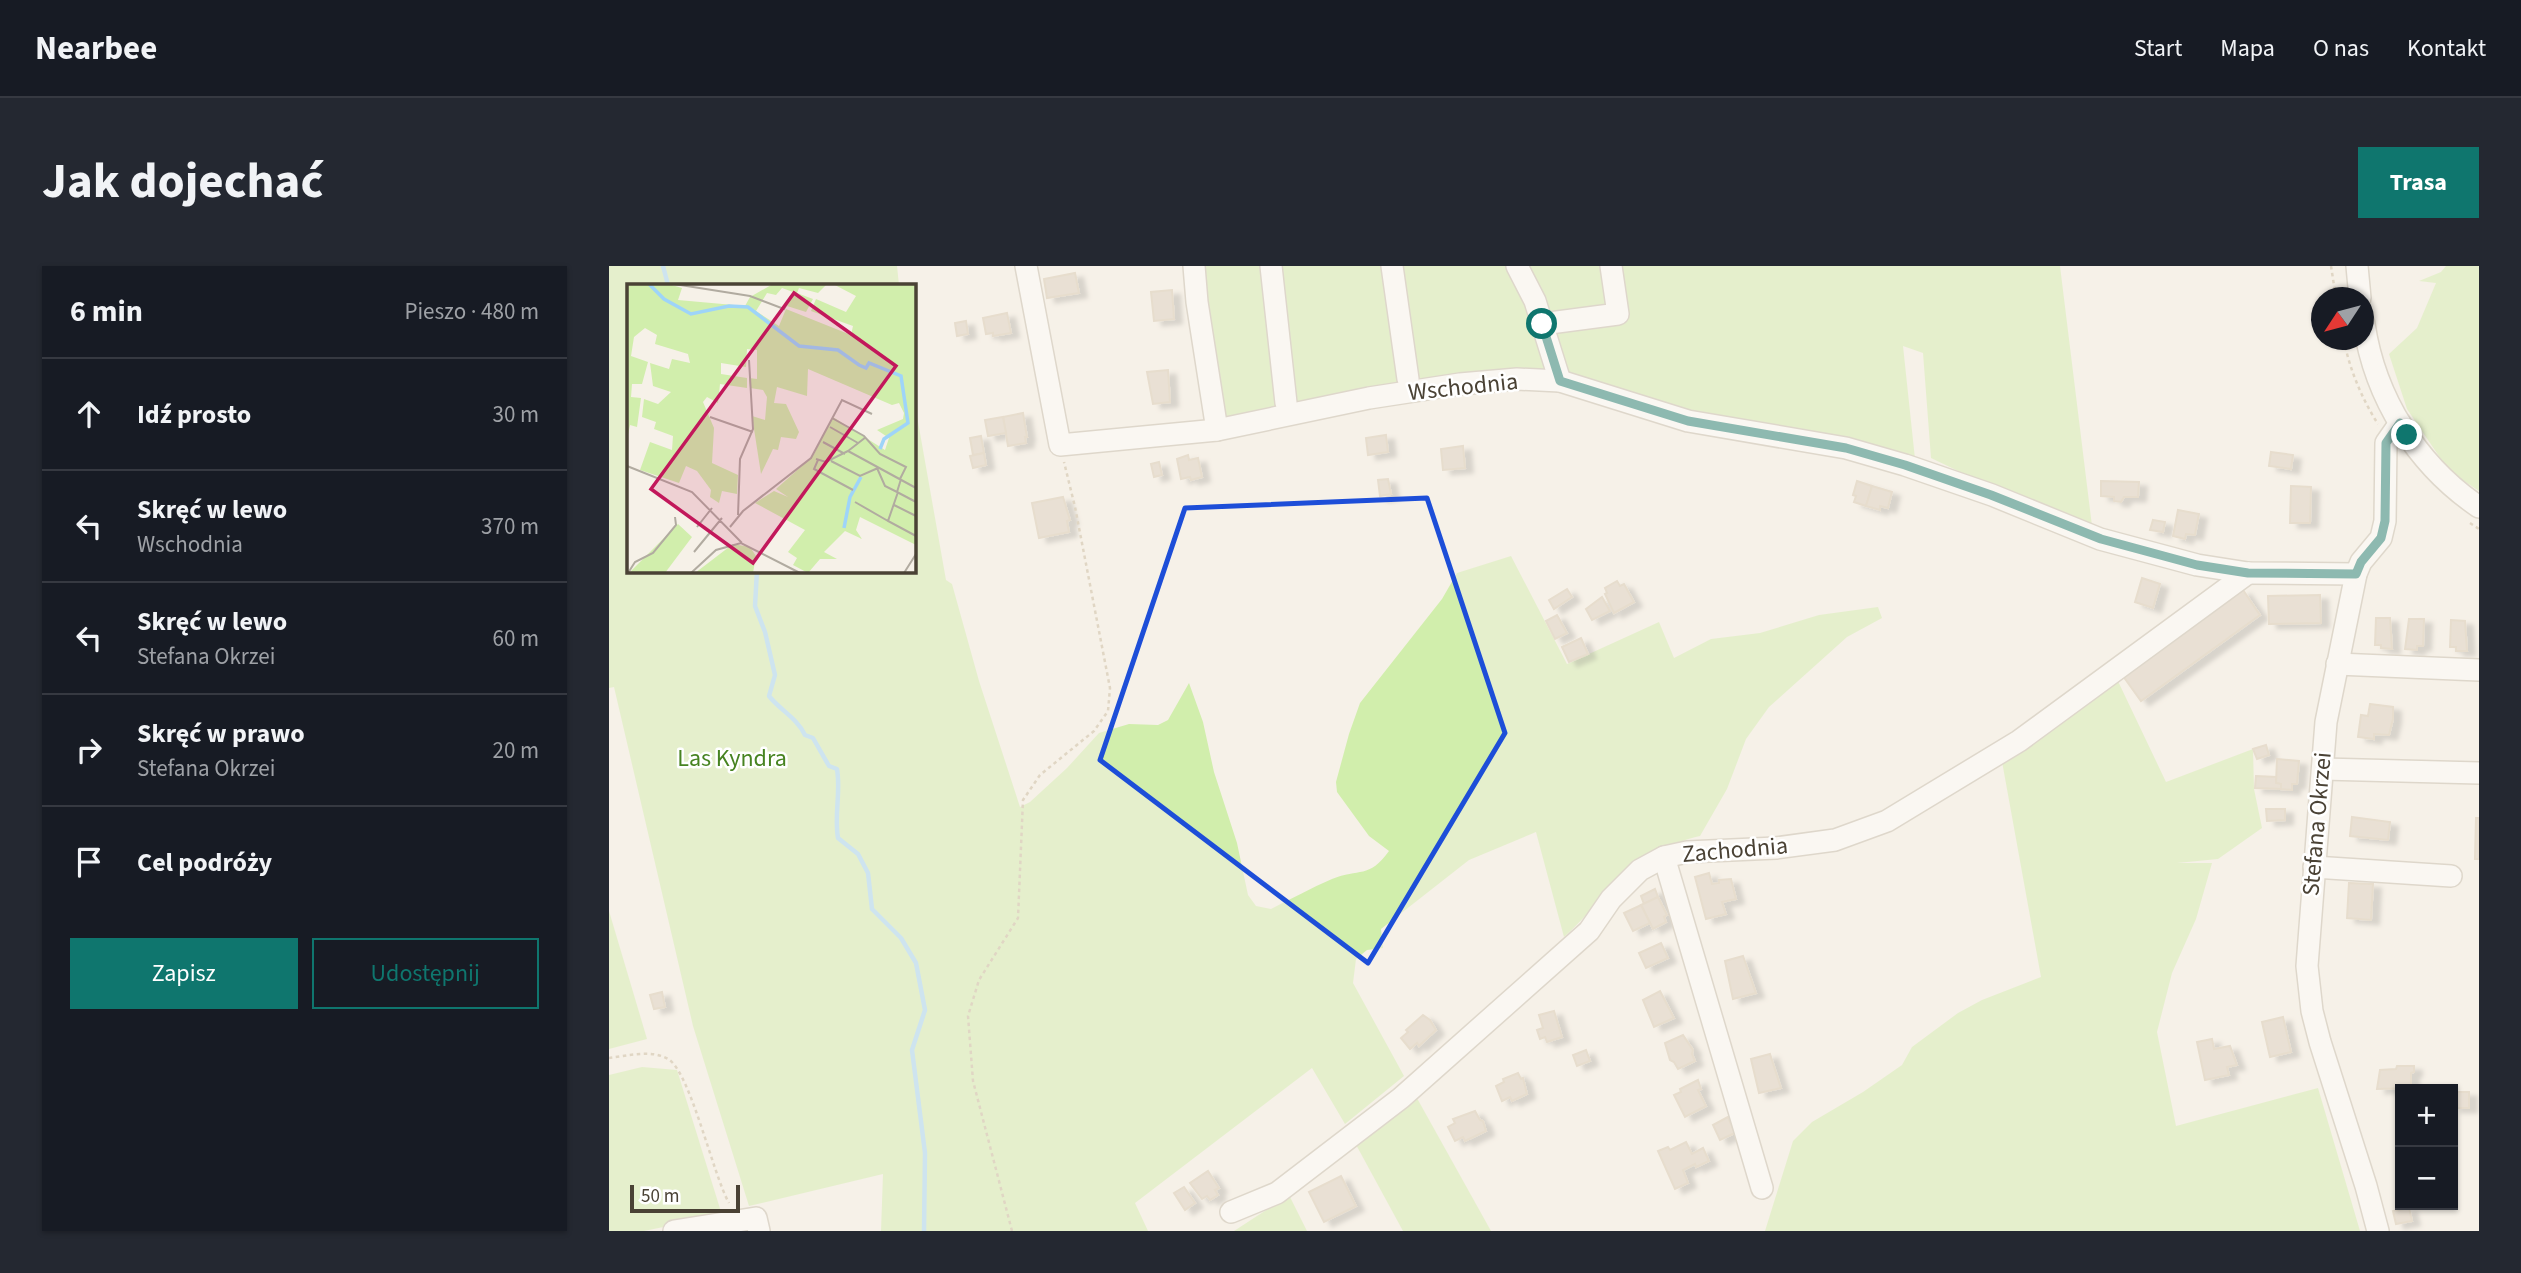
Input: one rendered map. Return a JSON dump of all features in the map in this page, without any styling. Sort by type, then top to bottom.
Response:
[{"type":"street","points":[[1026,266],[1060,445]]},
{"type":"street","points":[[1194,266],[1217,430]]},
{"type":"street","points":[[1271,266],[1286,403]]},
{"type":"street","points":[[1392,266],[1408,379]]},
{"type":"street","points":[[1517,266],[1535,301],[1560,381]]},
{"type":"street","points":[[1542,324],[1618,314],[1611,266]]},
{"type":"street","points":[[2357,266],[2359,287]]},
{"type":"street","points":[[2369,350],[2374,372],[2400,423],[2431,466],[2479,507]]},
{"type":"street","name":"Wschodnia","points":[[1060,445],[1217,430],[1369,398],[1460,384],[1517,379],[1560,381],[1688,421],[1846,448],[1905,465],[1991,495],[2101,539],[2197,565],[2248,573],[2356,574]]},
{"type":"street","name":"Stefana Okrzei","points":[[2378,1231],[2320,1042],[2312,1011],[2307,966],[2326,722],[2356,574],[2361,562],[2381,538],[2385,521],[2386,443],[2400,423]]},
{"type":"street","name":"Zachodnia","points":[[1231,1212],[1277,1193],[1401,1098],[1589,931],[1611,900],[1640,870],[1664,857],[1688,852],[1776,848],[1835,840],[1887,821],[2019,741],[2248,573]]},
{"type":"street","points":[[2337,664],[2479,670]]},
{"type":"street","points":[[2323,769],[2479,773]]},
{"type":"street","points":[[1664,857],[1762,1188]]},
{"type":"street","points":[[2314,867],[2451,876]]},
{"type":"street","points":[[674,1231],[750,1226]]},
{"type":"path","points":[[2331,266],[2334,287]]},
{"type":"path","points":[[1012,1231],[973,1081],[968,1016],[979,980],[1018,918],[1023,800],[1040,775],[1094,731],[1108,711],[1110,688],[1075,507],[1060,445]]},
{"type":"path","points":[[609,1058],[651,1053],[670,1059],[683,1080],[727,1199],[750,1226]]},
{"type":"highlighted area","points":[[1427,498],[1505,733],[1368,963],[1100,760],[1185,508]]},
{"type":"green space","name":"Las Kyndra","points":[[609,266],[897,266],[899,284],[627,284],[627,572],[915,572],[915,405],[946,580],[952,584],[979,681],[1020,807],[1030,802],[1067,768],[1099,733],[1129,724],[1158,725],[1168,720],[1189,683],[1203,722],[1214,772],[1237,843],[1248,895],[1256,906],[1271,909],[1332,879],[1369,869],[1389,851],[1369,836],[1337,792],[1336,782],[1360,703],[1442,599],[1457,573],[1511,556],[1567,664],[1659,622],[1674,658],[1711,639],[1760,633],[1819,615],[1878,607],[1882,618],[1847,637],[1769,707],[1746,739],[1727,789],[1700,836],[1656,851],[1626,869],[1564,937],[1536,832],[1469,860],[1381,929],[1383,948],[1367,950],[1356,959],[1353,983],[1404,1076],[1345,1124],[1312,1068],[1135,1203],[1148,1231],[881,1231],[883,1174],[749,1206],[693,1026],[614,687],[609,688]]},
{"type":"green space","points":[[1192,266],[2060,266],[2092,526],[2004,493],[1931,458],[1923,353],[1903,346],[1915,459],[1827,434],[1691,411],[1543,376],[1210,427]]},
{"type":"green space","points":[[2446,266],[2479,266],[2479,491],[2449,471],[2407,409],[2389,354],[2417,328],[2436,283],[2419,281],[2441,272]]},
{"type":"green space","points":[[2116,677],[2166,782],[2253,749],[2254,789],[2262,828],[2218,859],[2177,863],[2212,863],[2196,919],[2172,973],[2157,1032],[2176,1126],[2318,1088],[2360,1231],[1765,1231],[1793,1141],[1812,1122],[1902,1065],[1912,1047],[1958,1013],[1982,1000],[2041,977],[2001,756]]},
{"type":"green space","points":[[609,911],[647,1039],[609,1049]]},
{"type":"green space","points":[[642,1067],[677,1070],[722,1215],[644,1231],[609,1231],[609,1075]]},
{"type":"green space","points":[[1413,1091],[1491,1231],[1403,1231],[1354,1141]]},
{"type":"green space","points":[[1289,1195],[1307,1231],[1234,1231]]},
{"type":"building","points":[[1075,273],[1079,293],[1047,298],[1044,279]]},
{"type":"building","points":[[1172,290],[1174,319],[1154,321],[1151,292]]},
{"type":"building","points":[[1007,313],[1011,333],[993,336],[993,333],[986,334],[983,318]]},
{"type":"building","points":[[966,321],[968,334],[957,336],[955,323]]},
{"type":"building","points":[[1168,370],[1170,402],[1153,404],[1147,372]]},
{"type":"building","points":[[1023,413],[1026,443],[1008,446],[1003,417]]},
{"type":"building","points":[[1003,417],[1006,433],[988,436],[985,420]]},
{"type":"building","points":[[1386,435],[1388,452],[1368,455],[1366,438]]},
{"type":"building","points":[[981,436],[984,453],[973,455],[970,438]]},
{"type":"building","points":[[1463,446],[1465,468],[1443,470],[1441,449]]},
{"type":"building","points":[[2271,452],[2293,455],[2291,469],[2269,466]]},
{"type":"building","points":[[984,453],[986,465],[973,468],[970,456]]},
{"type":"building","points":[[1188,455],[1189,460],[1198,458],[1202,477],[1181,479],[1177,459]]},
{"type":"building","points":[[1159,462],[1162,475],[1154,477],[1151,464]]},
{"type":"building","points":[[1388,479],[1391,494],[1380,496],[1378,480]]},
{"type":"building","points":[[1857,481],[1872,486],[1866,506],[1854,502]]},
{"type":"building","points":[[2101,481],[2139,482],[2138,497],[2124,497],[2121,502],[2114,501],[2114,497],[2101,496]]},
{"type":"building","points":[[1872,486],[1892,492],[1888,508],[1880,506],[1880,510],[1866,506]]},
{"type":"building","points":[[2291,486],[2311,487],[2310,523],[2290,523]]},
{"type":"building","points":[[1063,497],[1070,520],[1067,521],[1069,532],[1039,538],[1032,503]]},
{"type":"building","points":[[2178,510],[2199,514],[2195,535],[2186,534],[2185,539],[2173,536]]},
{"type":"building","points":[[2153,520],[2165,522],[2163,532],[2150,530]]},
{"type":"building","points":[[2142,578],[2160,584],[2153,608],[2135,602]]},
{"type":"building","points":[[1617,581],[1620,586],[1624,584],[1634,602],[1614,613],[1605,588]]},
{"type":"building","points":[[1567,589],[1572,597],[1554,609],[1549,600]]},
{"type":"building","points":[[2243,590],[2260,615],[2141,701],[2123,676]]},
{"type":"building","points":[[2320,595],[2321,623],[2269,624],[2268,596]]},
{"type":"building","points":[[1602,597],[1610,611],[1592,620],[1586,609]]},
{"type":"building","points":[[1557,615],[1567,633],[1555,639],[1546,621]]},
{"type":"building","points":[[2376,618],[2390,618],[2392,649],[2375,645]]},
{"type":"building","points":[[2409,619],[2424,619],[2423,646],[2417,646],[2417,650],[2405,649]]},
{"type":"building","points":[[2451,620],[2465,621],[2467,651],[2456,651],[2456,647],[2450,647]]},
{"type":"building","points":[[1581,638],[1588,654],[1569,662],[1562,647]]},
{"type":"building","points":[[2370,704],[2393,707],[2389,735],[2374,734],[2374,739],[2358,737],[2361,715],[2368,716]]},
{"type":"building","points":[[2266,745],[2269,755],[2257,759],[2253,749]]},
{"type":"building","points":[[2277,759],[2299,761],[2297,784],[2292,784],[2292,790],[2281,789],[2281,784],[2276,783]]},
{"type":"building","points":[[2256,776],[2276,777],[2276,783],[2281,784],[2281,789],[2255,788]]},
{"type":"building","points":[[2266,809],[2285,809],[2285,820],[2267,821]]},
{"type":"building","points":[[2352,817],[2390,822],[2388,840],[2350,836]]},
{"type":"building","points":[[2476,818],[2479,818],[2479,859],[2475,859]]},
{"type":"building","points":[[1709,873],[1712,884],[1731,879],[1736,899],[1722,902],[1726,914],[1706,919],[1695,877]]},
{"type":"building","points":[[2349,883],[2373,884],[2371,920],[2347,918]]},
{"type":"building","points":[[1655,889],[1658,897],[1644,904],[1641,896]]},
{"type":"building","points":[[1658,897],[1667,915],[1664,917],[1666,922],[1653,929],[1641,905]]},
{"type":"building","points":[[1641,905],[1650,923],[1633,931],[1624,913]]},
{"type":"building","points":[[1661,943],[1668,958],[1646,968],[1639,953]]},
{"type":"building","points":[[1743,956],[1756,993],[1733,999],[1725,961]]},
{"type":"building","points":[[1660,991],[1674,1018],[1654,1027],[1643,1000]]},
{"type":"building","points":[[662,992],[665,1007],[654,1009],[650,995]]},
{"type":"building","points":[[1554,1011],[1562,1037],[1547,1042],[1545,1037],[1540,1039],[1537,1030],[1543,1028],[1539,1015]]},
{"type":"building","points":[[1423,1015],[1436,1030],[1419,1046],[1417,1043],[1410,1049],[1401,1038]]},
{"type":"building","points":[[2283,1017],[2291,1052],[2270,1057],[2262,1022]]},
{"type":"building","points":[[1683,1035],[1693,1050],[1695,1061],[1678,1069],[1670,1060],[1665,1043]]},
{"type":"building","points":[[2212,1039],[2214,1049],[2230,1046],[2237,1065],[2227,1067],[2229,1075],[2205,1080],[2197,1042]]},
{"type":"building","points":[[1586,1050],[1590,1061],[1577,1066],[1573,1055]]},
{"type":"building","points":[[1770,1054],[1781,1088],[1759,1093],[1751,1059]]},
{"type":"building","points":[[2397,1066],[2414,1066],[2411,1084],[2395,1084],[2395,1088],[2377,1089],[2380,1070],[2396,1069]]},
{"type":"building","points":[[1518,1073],[1521,1079],[1523,1078],[1527,1094],[1512,1101],[1510,1097],[1502,1101],[1496,1086],[1504,1082],[1503,1079]]},
{"type":"building","points":[[1698,1080],[1701,1089],[1698,1090],[1706,1106],[1685,1117],[1674,1095]]},
{"type":"building","points":[[2458,1092],[2469,1092],[2469,1108],[2458,1108]]},
{"type":"building","points":[[1475,1111],[1483,1121],[1486,1131],[1465,1141],[1463,1137],[1455,1141],[1448,1127],[1455,1123],[1453,1119]]},
{"type":"building","points":[[1728,1117],[1735,1133],[1720,1140],[1713,1125]]},
{"type":"building","points":[[1686,1142],[1692,1154],[1703,1148],[1709,1161],[1683,1170],[1688,1183],[1675,1189],[1658,1151],[1668,1147],[1670,1150]]},
{"type":"building","points":[[1208,1171],[1219,1188],[1215,1190],[1218,1195],[1210,1200],[1207,1196],[1202,1199],[1190,1183]]},
{"type":"building","points":[[1341,1176],[1356,1206],[1324,1222],[1309,1192]]},
{"type":"building","points":[[1184,1187],[1195,1203],[1185,1210],[1174,1193]]},
{"type":"building","points":[[2409,1210],[2412,1221],[2396,1224],[2393,1211]]},
{"type":"waterway","points":[[663,266],[668,284]]},
{"type":"waterway","points":[[757,572],[755,606],[765,632],[775,675],[769,696],[798,724],[805,735],[813,738],[829,766],[837,769],[838,838],[858,854],[868,873],[872,909],[901,938],[916,963],[925,1010],[912,1050],[925,1153],[924,1231]]},
{"type":"route","points":[[1542,324],[1560,381],[1688,421],[1846,448],[1991,495],[2101,539],[2197,565],[2248,573],[2356,574],[2361,562],[2381,538],[2385,521],[2386,443],[2400,423],[2407,435]]}]
